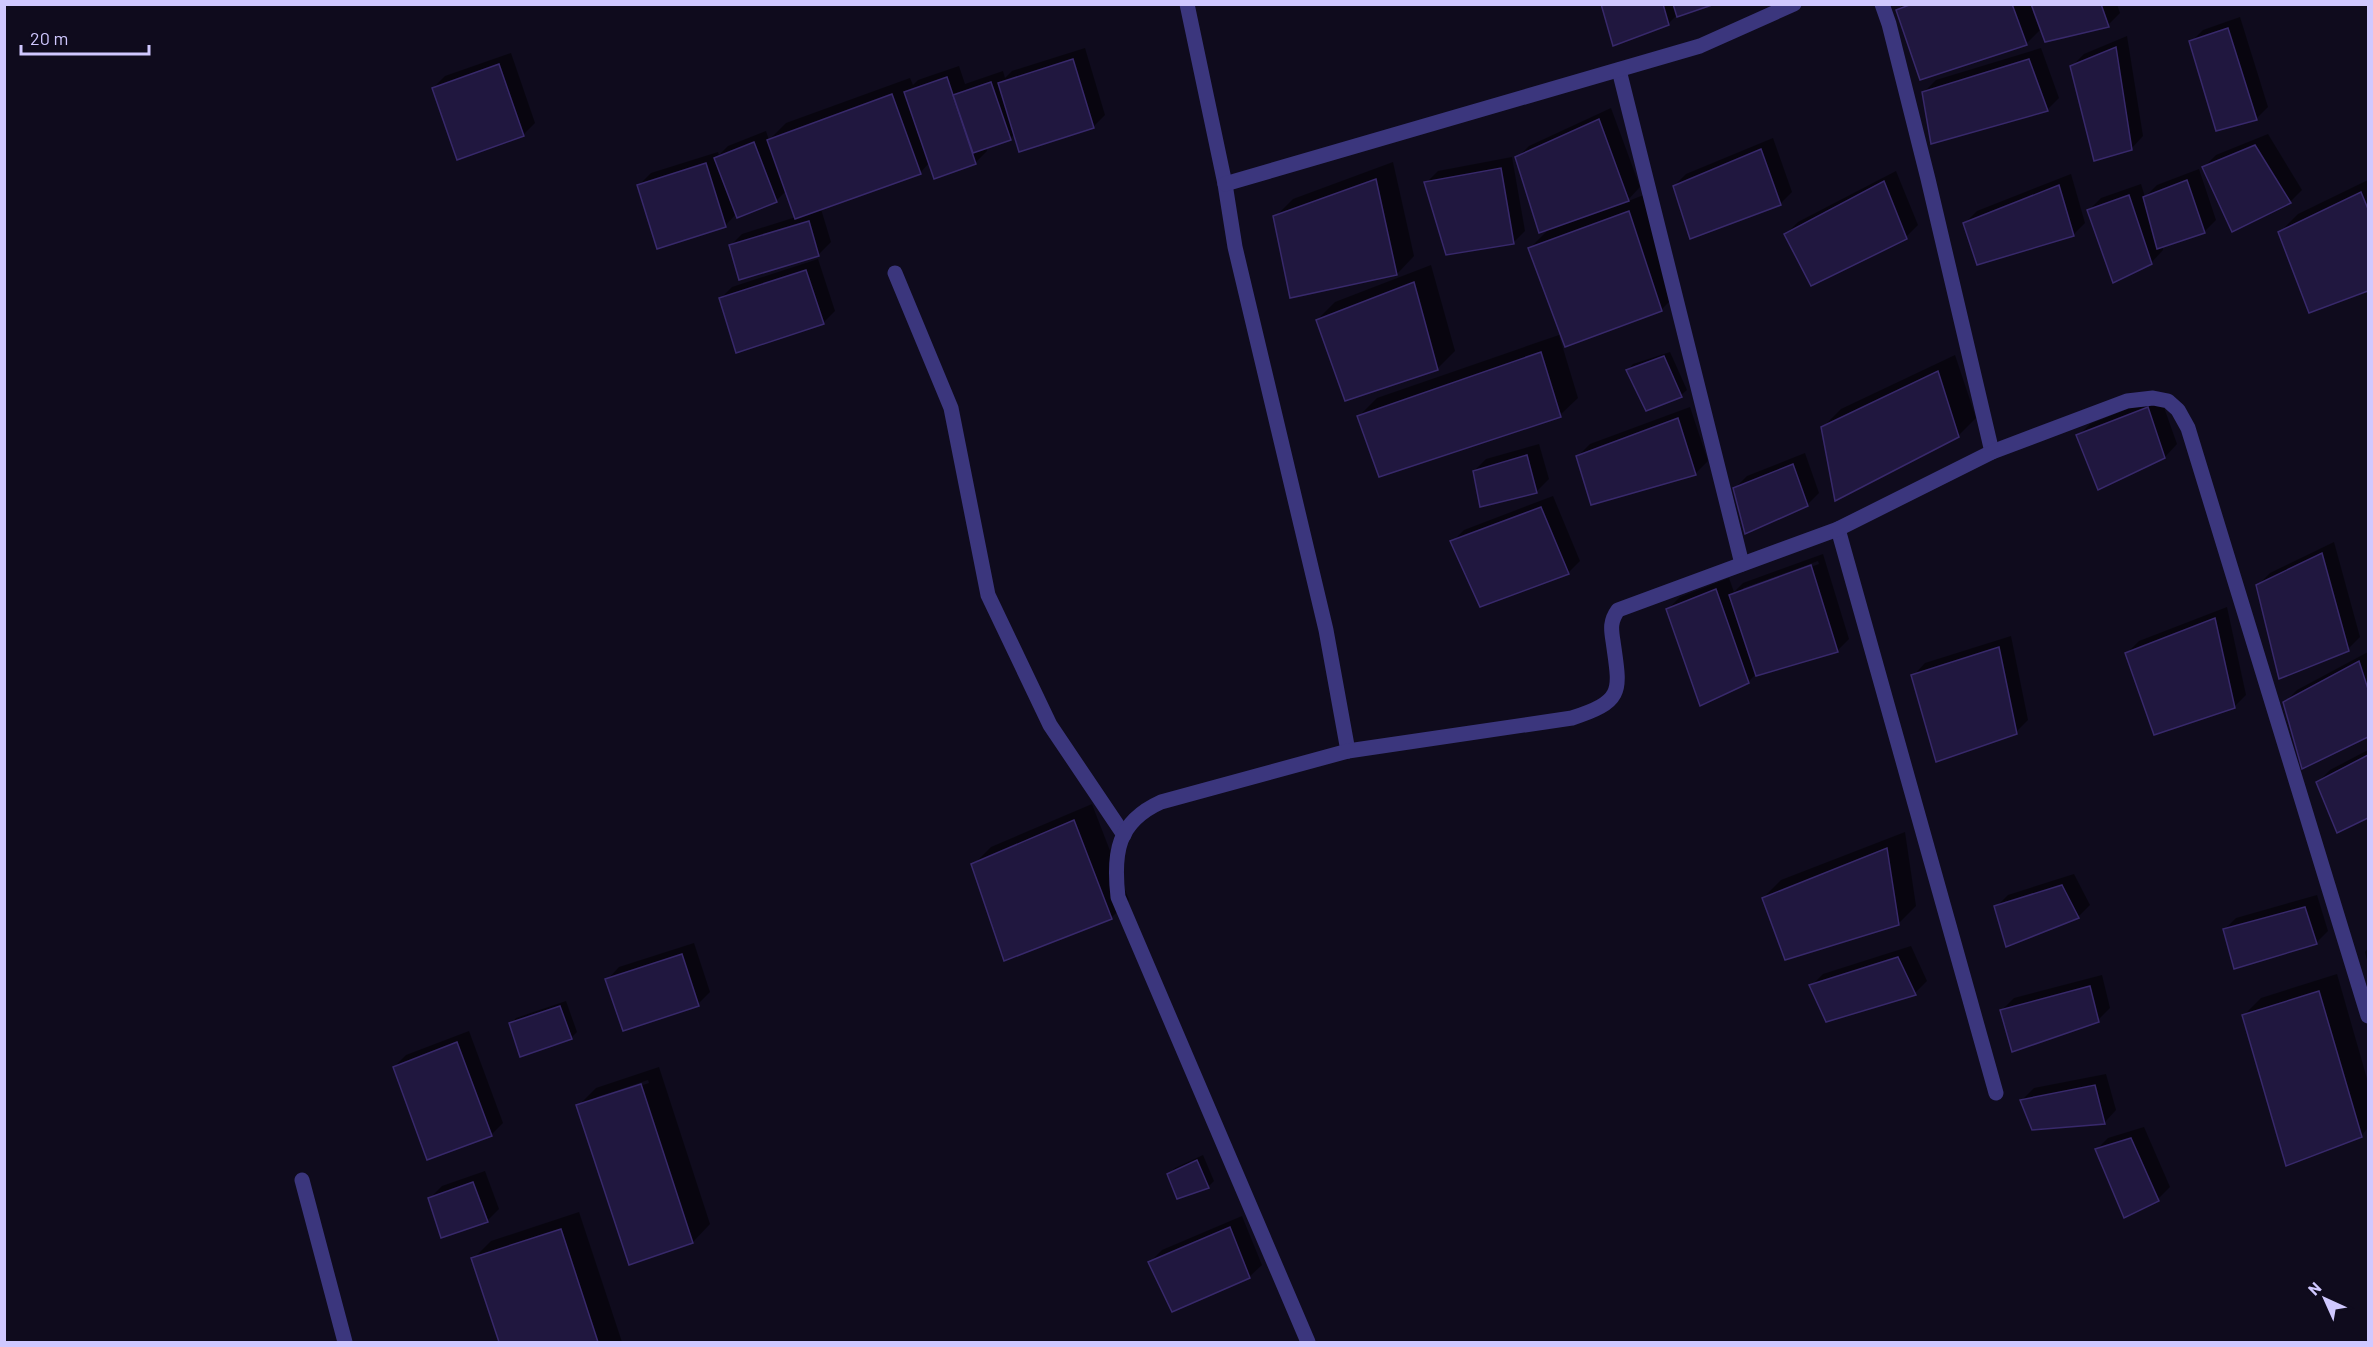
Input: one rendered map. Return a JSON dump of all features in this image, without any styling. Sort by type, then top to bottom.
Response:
[{"type":"street","points":[[1187,4],[1225,184],[1235,248],[1326,630],[1348,751]]},
{"type":"street","points":[[1225,184],[1700,46],[1794,4]]},
{"type":"street","points":[[1882,4],[1928,178],[1992,452]]},
{"type":"street","points":[[1619,70],[1742,564]]},
{"type":"street","points":[[894,273],[951,408],[988,594],[1050,724],[1124,835]]},
{"type":"street","points":[[1308,1342],[1118,897],[1115,871],[1119,843],[1130,823],[1145,809],[1161,802],[1348,751],[1572,718],[1593,711],[1606,704],[1617,692],[1618,679],[1610,626],[1618,610],[1838,529],[1992,452],[2127,401],[2153,398],[2168,401],[2178,410],[2192,439],[2368,1017]]},
{"type":"street","points":[[1838,529],[1996,1093]]},
{"type":"street","points":[[302,1180],[345,1342]]},
{"type":"building","points":[[1601,4],[1663,4],[1669,25],[1613,46]]},
{"type":"building","points":[[1673,4],[1715,4],[1677,17]]},
{"type":"building","points":[[1912,4],[2012,4],[2027,45],[1920,80],[1896,10]]},
{"type":"building","points":[[2031,4],[2101,4],[2109,27],[2045,42]]},
{"type":"building","points":[[2228,28],[2257,120],[2216,131],[2189,41]]},
{"type":"building","points":[[2116,47],[2132,150],[2094,161],[2070,66]]},
{"type":"building","points":[[1073,59],[1094,128],[1019,152],[998,83]]},
{"type":"building","points":[[2029,59],[2048,111],[1931,144],[1922,92]]},
{"type":"building","points":[[499,64],[524,136],[457,160],[432,88]]},
{"type":"building","points":[[947,77],[976,164],[934,179],[904,92]]},
{"type":"building","points":[[991,82],[1011,140],[973,153],[953,95]]},
{"type":"building","points":[[892,94],[921,174],[795,219],[767,140]]},
{"type":"building","points":[[1599,119],[1629,201],[1539,233],[1515,157]]},
{"type":"building","points":[[754,142],[777,202],[737,218],[714,158]]},
{"type":"building","points":[[2255,145],[2291,203],[2232,232],[2202,167]]},
{"type":"building","points":[[1761,149],[1781,205],[1690,239],[1673,186]]},
{"type":"building","points":[[706,163],[726,227],[657,249],[637,185]]},
{"type":"building","points":[[1501,168],[1514,244],[1446,255],[1424,182]]},
{"type":"building","points":[[1376,179],[1397,275],[1290,298],[1273,216]]},
{"type":"building","points":[[2187,180],[2205,233],[2157,249],[2143,197]]},
{"type":"building","points":[[1884,181],[1907,239],[1811,286],[1784,234]]},
{"type":"building","points":[[2059,185],[2074,236],[1977,265],[1963,223]]},
{"type":"building","points":[[2361,192],[2368,209],[2368,291],[2309,313],[2278,232]]},
{"type":"building","points":[[2129,195],[2152,264],[2113,283],[2087,210]]},
{"type":"building","points":[[1629,211],[1662,311],[1565,347],[1528,248]]},
{"type":"building","points":[[809,221],[819,256],[739,280],[729,245]]},
{"type":"building","points":[[806,270],[824,324],[736,353],[719,298]]},
{"type":"building","points":[[1414,282],[1438,370],[1345,401],[1316,320]]},
{"type":"building","points":[[1541,352],[1561,417],[1379,477],[1357,416]]},
{"type":"building","points":[[1664,356],[1682,397],[1646,411],[1626,370]]},
{"type":"building","points":[[1938,371],[1959,437],[1835,501],[1821,427]]},
{"type":"building","points":[[2148,407],[2165,458],[2098,490],[2076,435]]},
{"type":"building","points":[[1678,418],[1696,475],[1591,505],[1576,456]]},
{"type":"building","points":[[1527,455],[1537,493],[1480,507],[1473,471]]},
{"type":"building","points":[[1793,464],[1808,506],[1745,534],[1733,488]]},
{"type":"building","points":[[1541,507],[1569,574],[1480,607],[1450,541]]},
{"type":"building","points":[[2322,553],[2349,651],[2279,679],[2256,585]]},
{"type":"building","points":[[1811,565],[1838,652],[1756,676],[1729,595]]},
{"type":"building","points":[[1716,589],[1749,683],[1700,706],[1666,609]]},
{"type":"building","points":[[2215,618],[2235,708],[2154,735],[2125,653]]},
{"type":"building","points":[[1999,647],[2017,734],[1936,762],[1911,675]]},
{"type":"building","points":[[2359,661],[2368,689],[2368,737],[2302,769],[2283,702]]},
{"type":"building","points":[[2368,755],[2368,818],[2337,833],[2316,782]]},
{"type":"building","points":[[1074,820],[1112,919],[1004,961],[971,864]]},
{"type":"building","points":[[1887,848],[1899,925],[1785,960],[1762,898]]},
{"type":"building","points":[[2062,885],[2079,918],[2006,947],[1994,906]]},
{"type":"building","points":[[2305,907],[2317,944],[2234,969],[2223,929]]},
{"type":"building","points":[[682,954],[699,1006],[623,1031],[605,979]]},
{"type":"building","points":[[1898,957],[1916,995],[1826,1022],[1809,985]]},
{"type":"building","points":[[2090,986],[2099,1022],[2012,1052],[2000,1010]]},
{"type":"building","points":[[2319,991],[2362,1137],[2286,1166],[2242,1015]]},
{"type":"building","points":[[560,1006],[572,1039],[520,1057],[509,1023]]},
{"type":"building","points":[[457,1042],[492,1136],[427,1160],[393,1067]]},
{"type":"building","points":[[641,1084],[693,1243],[629,1265],[576,1105]]},
{"type":"building","points":[[2095,1085],[2105,1124],[2032,1130],[2020,1100]]},
{"type":"building","points":[[2131,1138],[2159,1201],[2124,1218],[2095,1149]]},
{"type":"building","points":[[1197,1160],[1209,1188],[1177,1199],[1167,1174]]},
{"type":"building","points":[[473,1182],[488,1222],[441,1238],[428,1198]]},
{"type":"building","points":[[1230,1227],[1250,1278],[1172,1312],[1148,1262]]},
{"type":"building","points":[[561,1229],[598,1342],[499,1342],[471,1258]]}]
